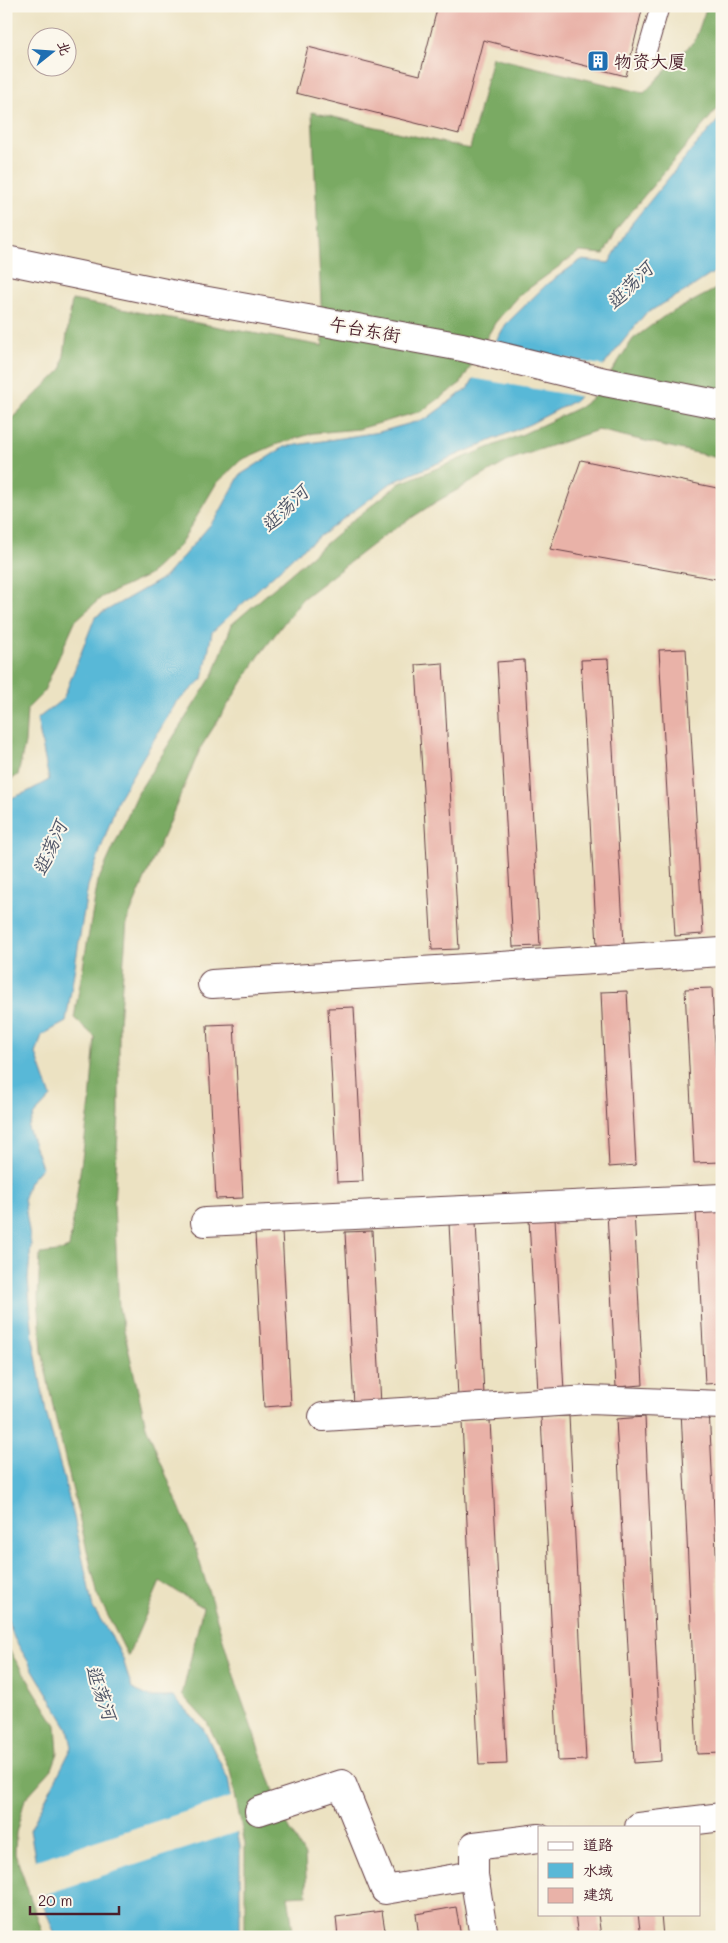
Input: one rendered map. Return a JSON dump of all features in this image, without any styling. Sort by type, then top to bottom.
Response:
[{"type":"street","name":"午台东街","points":[[6,260],[180,296],[462,347],[605,382],[722,405]]},
{"type":"street","points":[[212,984],[722,952]]},
{"type":"street","points":[[205,1222],[722,1198]]},
{"type":"street","points":[[324,1417],[588,1400],[722,1405]]},
{"type":"street","points":[[259,1810],[342,1784],[385,1890],[474,1875]]},
{"type":"street","points":[[647,1826],[722,1817]]},
{"type":"street","points":[[484,1937],[474,1875],[474,1846],[538,1838]]},
{"type":"lane","points":[[645,58],[660,6]]},
{"type":"green space","points":[[707,6],[722,6],[722,103],[619,226],[604,254],[579,252],[517,297],[495,323],[461,383],[422,411],[359,429],[314,433],[275,445],[241,460],[216,484],[180,545],[149,575],[102,597],[75,621],[43,693],[27,709],[25,743],[18,775],[6,783],[6,424],[62,369],[72,300],[323,346],[312,112],[470,149],[492,57],[644,93],[695,40]]},
{"type":"green space","points":[[722,282],[722,459],[598,430],[512,459],[436,502],[385,535],[302,599],[259,656],[201,747],[127,921],[119,1023],[119,1113],[114,1206],[119,1308],[146,1426],[194,1543],[238,1689],[283,1817],[305,1856],[307,1895],[288,1896],[294,1937],[245,1937],[245,1844],[230,1770],[207,1722],[182,1695],[203,1607],[160,1582],[128,1656],[98,1596],[54,1412],[42,1351],[38,1298],[40,1254],[69,1248],[90,1103],[95,1037],[74,1018],[98,881],[139,791],[214,673],[232,624],[352,521],[400,483],[523,434],[580,407],[596,395],[633,339],[663,317],[714,290]]},
{"type":"green space","points":[[6,1645],[56,1725],[58,1753],[52,1769],[25,1799],[16,1833],[15,1853],[44,1937],[6,1937]]},
{"type":"water","name":"逛荡河","points":[[722,116],[722,267],[689,289],[645,314],[576,400],[530,424],[391,483],[295,555],[212,632],[203,679],[176,703],[118,799],[88,886],[66,1022],[42,1035],[36,1054],[51,1097],[34,1115],[28,1128],[42,1167],[29,1182],[24,1198],[31,1245],[28,1279],[33,1339],[46,1412],[74,1517],[93,1608],[113,1639],[123,1659],[132,1689],[150,1697],[173,1697],[203,1728],[228,1779],[240,1846],[240,1937],[56,1937],[44,1906],[30,1830],[72,1747],[68,1728],[14,1638],[6,1614],[6,800],[27,792],[49,780],[37,719],[63,699],[95,617],[165,577],[217,517],[240,475],[284,447],[379,432],[426,419],[468,388],[506,324],[547,284],[581,260],[609,263],[632,223]]},
{"type":"pier","points":[[491,344],[606,366],[582,397],[471,378]]},
{"type":"pier","points":[[234,1796],[240,1831],[40,1896],[33,1861]]},
{"type":"building","name":"物资大厦","points":[[427,6],[643,6],[626,76],[483,40],[459,134],[296,93],[308,47],[420,75],[437,9]]},
{"type":"building","points":[[581,460],[722,489],[722,580],[550,549]]},
{"type":"building","points":[[686,649],[703,934],[675,936],[659,650]]},
{"type":"building","points":[[608,659],[624,944],[597,946],[581,660]]},
{"type":"building","points":[[524,660],[540,946],[513,947],[497,662]]},
{"type":"building","points":[[443,663],[459,949],[432,950],[416,665]]},
{"type":"building","points":[[712,988],[721,1162],[694,1163],[685,989]]},
{"type":"building","points":[[627,991],[636,1165],[609,1167],[601,992]]},
{"type":"building","points":[[354,1007],[363,1181],[337,1182],[328,1008]]},
{"type":"building","points":[[234,1024],[243,1198],[216,1199],[207,1025]]},
{"type":"building","points":[[722,1209],[722,1383],[705,1384],[696,1210]]},
{"type":"building","points":[[634,1211],[643,1385],[616,1387],[607,1212]]},
{"type":"building","points":[[555,1218],[564,1392],[538,1393],[529,1219]]},
{"type":"building","points":[[476,1221],[484,1396],[458,1397],[449,1223]]},
{"type":"building","points":[[282,1231],[291,1405],[264,1407],[255,1233]]},
{"type":"building","points":[[372,1231],[381,1405],[354,1406],[345,1232]]},
{"type":"building","points":[[709,1409],[722,1672],[722,1753],[697,1754],[681,1410]]},
{"type":"building","points":[[569,1416],[586,1760],[558,1761],[541,1417]]},
{"type":"building","points":[[645,1417],[661,1761],[634,1763],[616,1419]]},
{"type":"building","points":[[490,1420],[507,1764],[479,1765],[462,1422]]},
{"type":"building","points":[[456,1907],[461,1937],[419,1937],[416,1914]]},
{"type":"building","points":[[382,1911],[386,1937],[338,1937],[336,1917]]},
{"type":"building","points":[[575,1916],[598,1916],[601,1937],[578,1937]]},
{"type":"building","points":[[638,1916],[661,1916],[663,1937],[641,1937]]},
{"type":"place","name":"物资大厦","points":[[598,61]]}]
